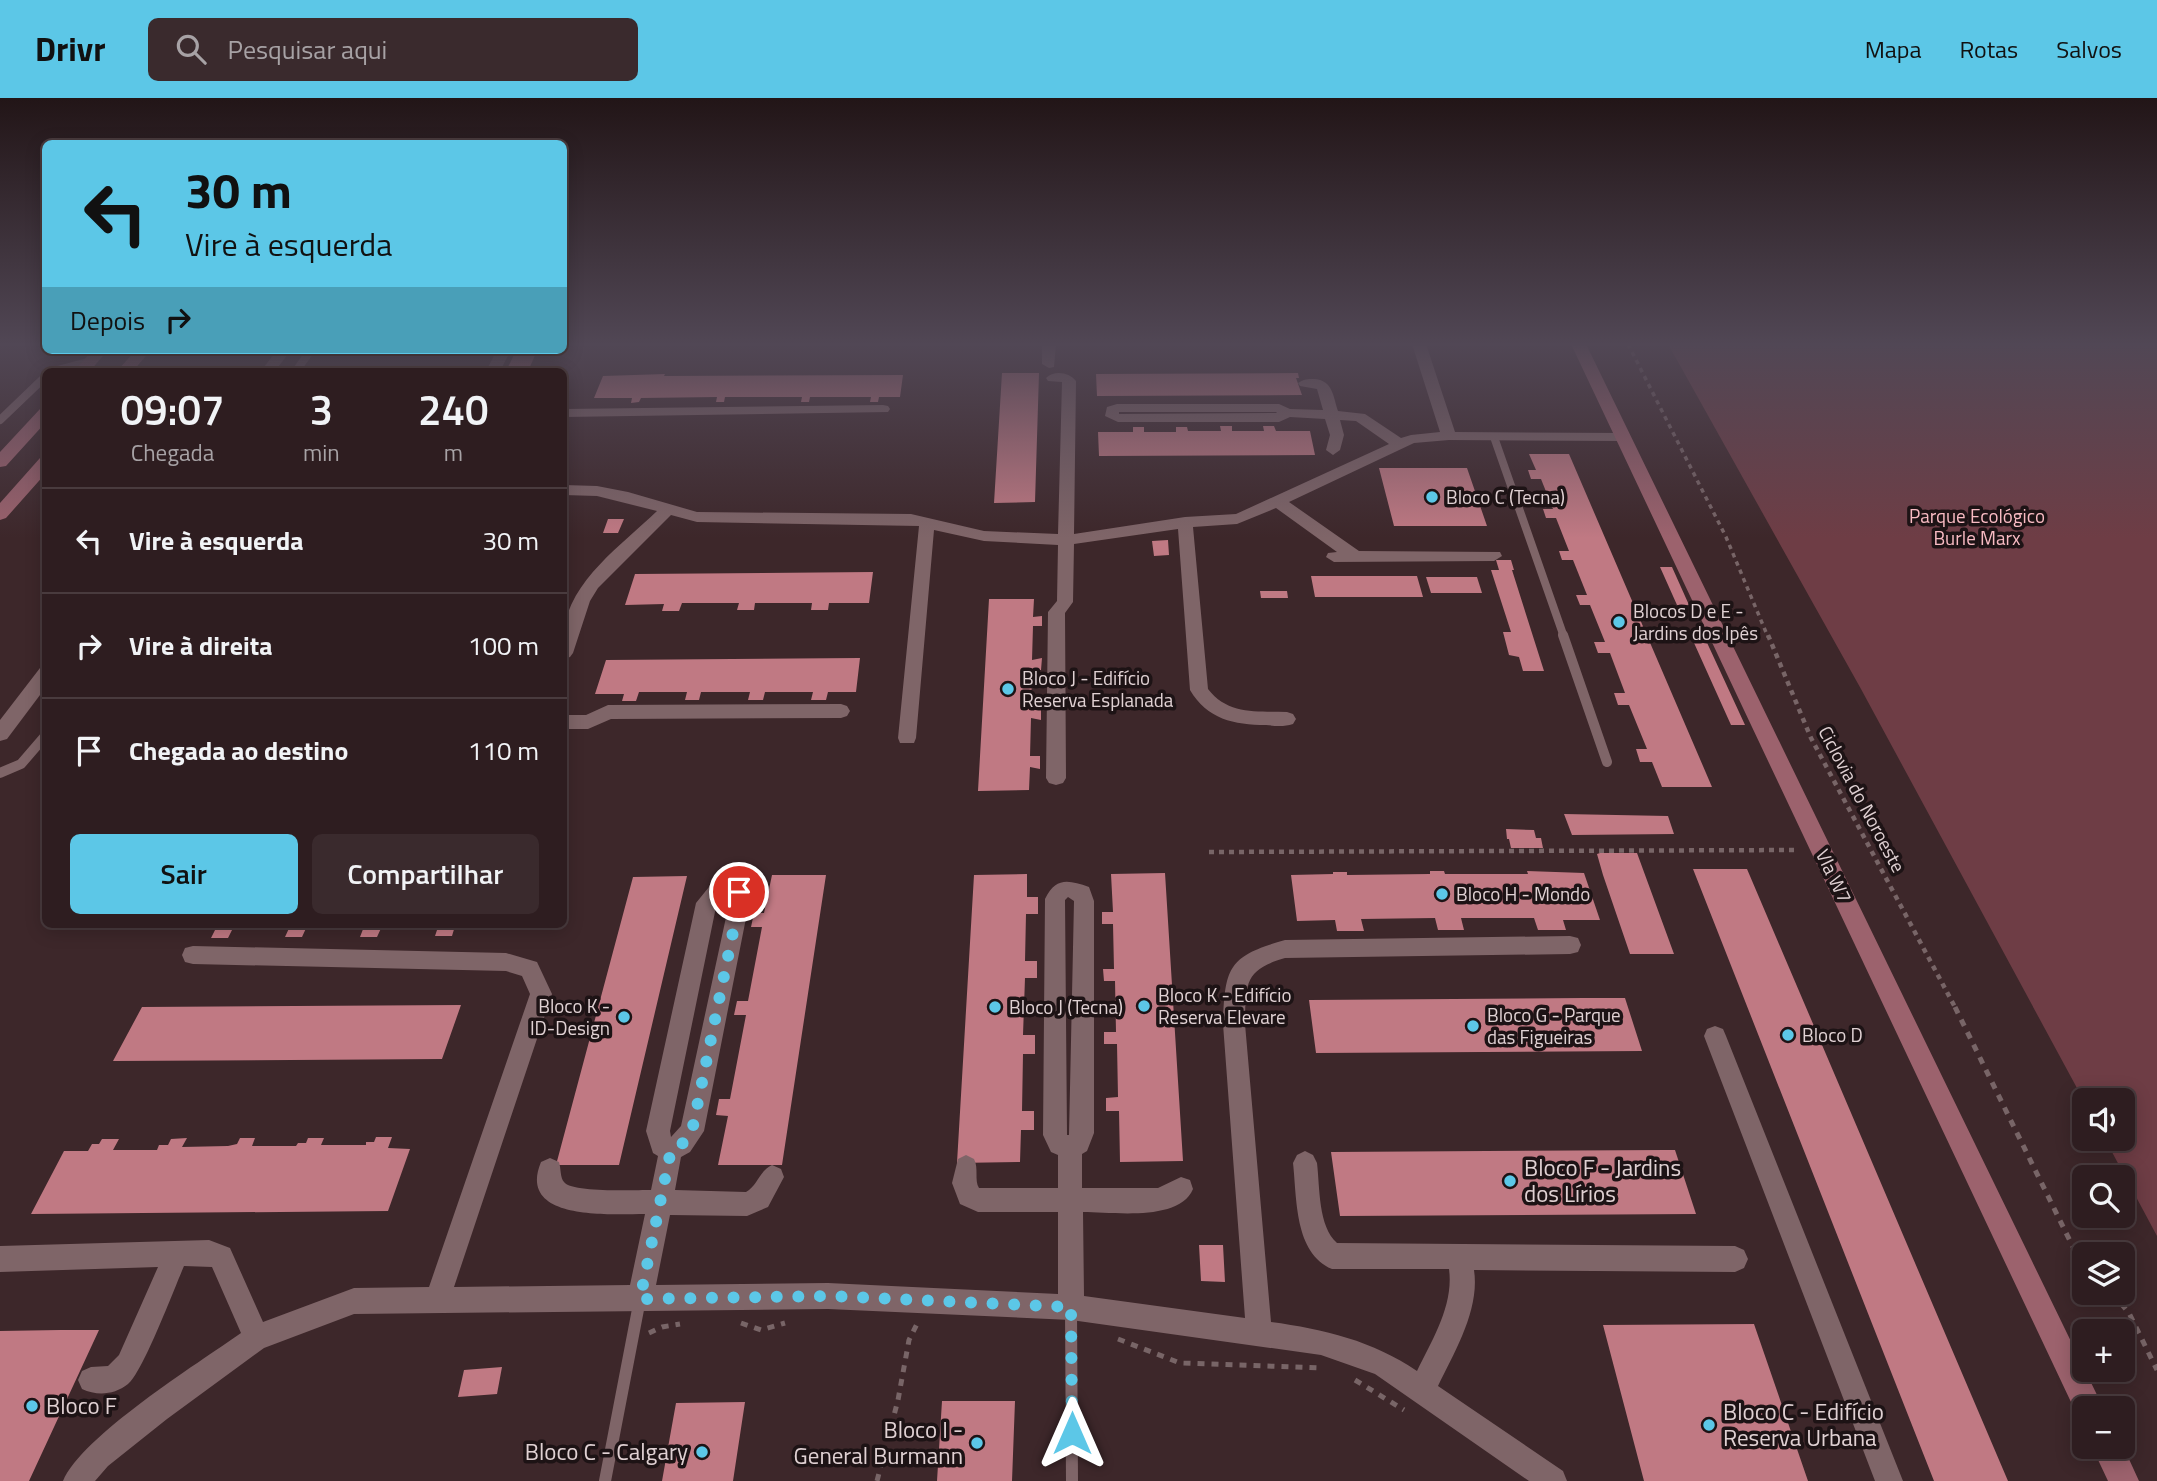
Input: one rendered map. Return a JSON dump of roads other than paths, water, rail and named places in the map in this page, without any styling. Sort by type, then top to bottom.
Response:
[{"type":"main road","name":"Vla W7","points":[[1609,409],[2083,1396]]},
{"type":"main road","points":[[0,462],[42,416]]},
{"type":"main road","points":[[0,514],[42,467]]},
{"type":"main road","points":[[2113,1459],[2123,1481]]},
{"type":"street","points":[[567,413],[883,409]]},
{"type":"street","points":[[1056,778],[1056,612],[1065,602],[1069,409]]},
{"type":"street","points":[[1116,409],[1112,410],[1112,416],[1118,418],[1279,418],[1287,413]]},
{"type":"street","points":[[1280,409],[1287,413],[1360,417],[1399,444]]},
{"type":"street","points":[[1329,409],[1338,435],[1334,450]]},
{"type":"street","points":[[1441,409],[1450,436]]},
{"type":"street","points":[[567,490],[597,491],[628,497],[696,517],[911,519],[984,536],[1067,540],[1185,522],[1237,519],[1399,444],[1428,437],[1623,437]]},
{"type":"street","points":[[1276,501],[1356,557]]},
{"type":"street","points":[[567,644],[582,601],[592,584],[667,510]]},
{"type":"street","points":[[907,738],[927,522]]},
{"type":"street","points":[[1185,522],[1199,690],[1210,706],[1230,716],[1287,719]]},
{"type":"street","points":[[1334,557],[1494,556]]},
{"type":"street","points":[[0,734],[42,678]]},
{"type":"street","points":[[567,722],[587,722],[608,712],[841,710]]},
{"type":"street","points":[[640,1299],[671,1150],[682,1144],[692,1131],[740,895],[730,888],[720,888],[706,903],[658,1131],[661,1145],[671,1150]]},
{"type":"street","points":[[1067,888],[1082,893],[1084,901],[1082,1133],[1079,1143],[1070,1147],[1059,1144],[1055,1135],[1055,899],[1060,891],[1067,888]]},
{"type":"street","points":[[1259,1332],[1234,1024],[1236,980],[1254,957],[1285,949],[1570,945]]},
{"type":"street","points":[[193,955],[506,962],[529,969],[541,994],[437,1300]]},
{"type":"street","points":[[1715,1035],[1889,1481]]},
{"type":"street","points":[[1070,1147],[1071,1307]]},
{"type":"street","points":[[1305,1163],[1312,1222],[1319,1244],[1332,1256],[1735,1258]]},
{"type":"street","points":[[966,1167],[963,1184],[971,1198],[1158,1200],[1170,1197],[1181,1188]]},
{"type":"street","points":[[550,1170],[550,1185],[560,1196],[583,1201],[747,1204],[759,1198],[772,1177]]},
{"type":"street","points":[[91,1380],[110,1381],[120,1376],[128,1364],[177,1253]]},
{"type":"street","points":[[0,1259],[209,1253],[221,1257],[256,1338]]},
{"type":"street","points":[[1415,1403],[1447,1339],[1464,1287],[1460,1258]]},
{"type":"street","points":[[77,1481],[108,1448],[256,1338],[354,1301],[828,1296],[1071,1307],[1321,1342],[1383,1364],[1415,1403],[1553,1481]]},
{"type":"lane","points":[[1494,437],[1607,762]]},
{"type":"lane","points":[[0,773],[10,771],[29,757],[42,740]]},
{"type":"lane","points":[[605,1481],[640,1299]]},
{"type":"lane","points":[[1071,1307],[1072,1481]]},
{"type":"place","name":"Bloco C (Tecna)","points":[[1432,497]]},
{"type":"place","name":"Blocos D e E - Jardins dos Ipês","points":[[1619,622]]},
{"type":"place","name":"Bloco J - Edifício Reserva Esplanada","points":[[1008,689]]},
{"type":"place","name":"Bloco H - Mondo","points":[[1442,894]]},
{"type":"place","name":"Bloco K - Edifício Reserva Elevare","points":[[1144,1006]]},
{"type":"place","name":"Bloco J (Tecna)","points":[[995,1007]]},
{"type":"place","name":"Bloco K - ID-Design","points":[[624,1017]]},
{"type":"place","name":"Bloco G - Parque das Figueiras","points":[[1473,1026]]},
{"type":"place","name":"Bloco D","points":[[1788,1035]]},
{"type":"place","name":"Bloco F - Jardins dos Lírios","points":[[1510,1181]]},
{"type":"place","name":"Bloco F","points":[[32,1406]]},
{"type":"place","name":"Bloco C - Edifício Reserva Urbana","points":[[1709,1425]]},
{"type":"place","name":"Bloco I - General Burmann","points":[[977,1443]]},
{"type":"place","name":"Bloco C - Calgary","points":[[702,1452]]},
{"type":"park label","name":"Parque Ecológico Burle Marx","points":[[1977,527]]}]
